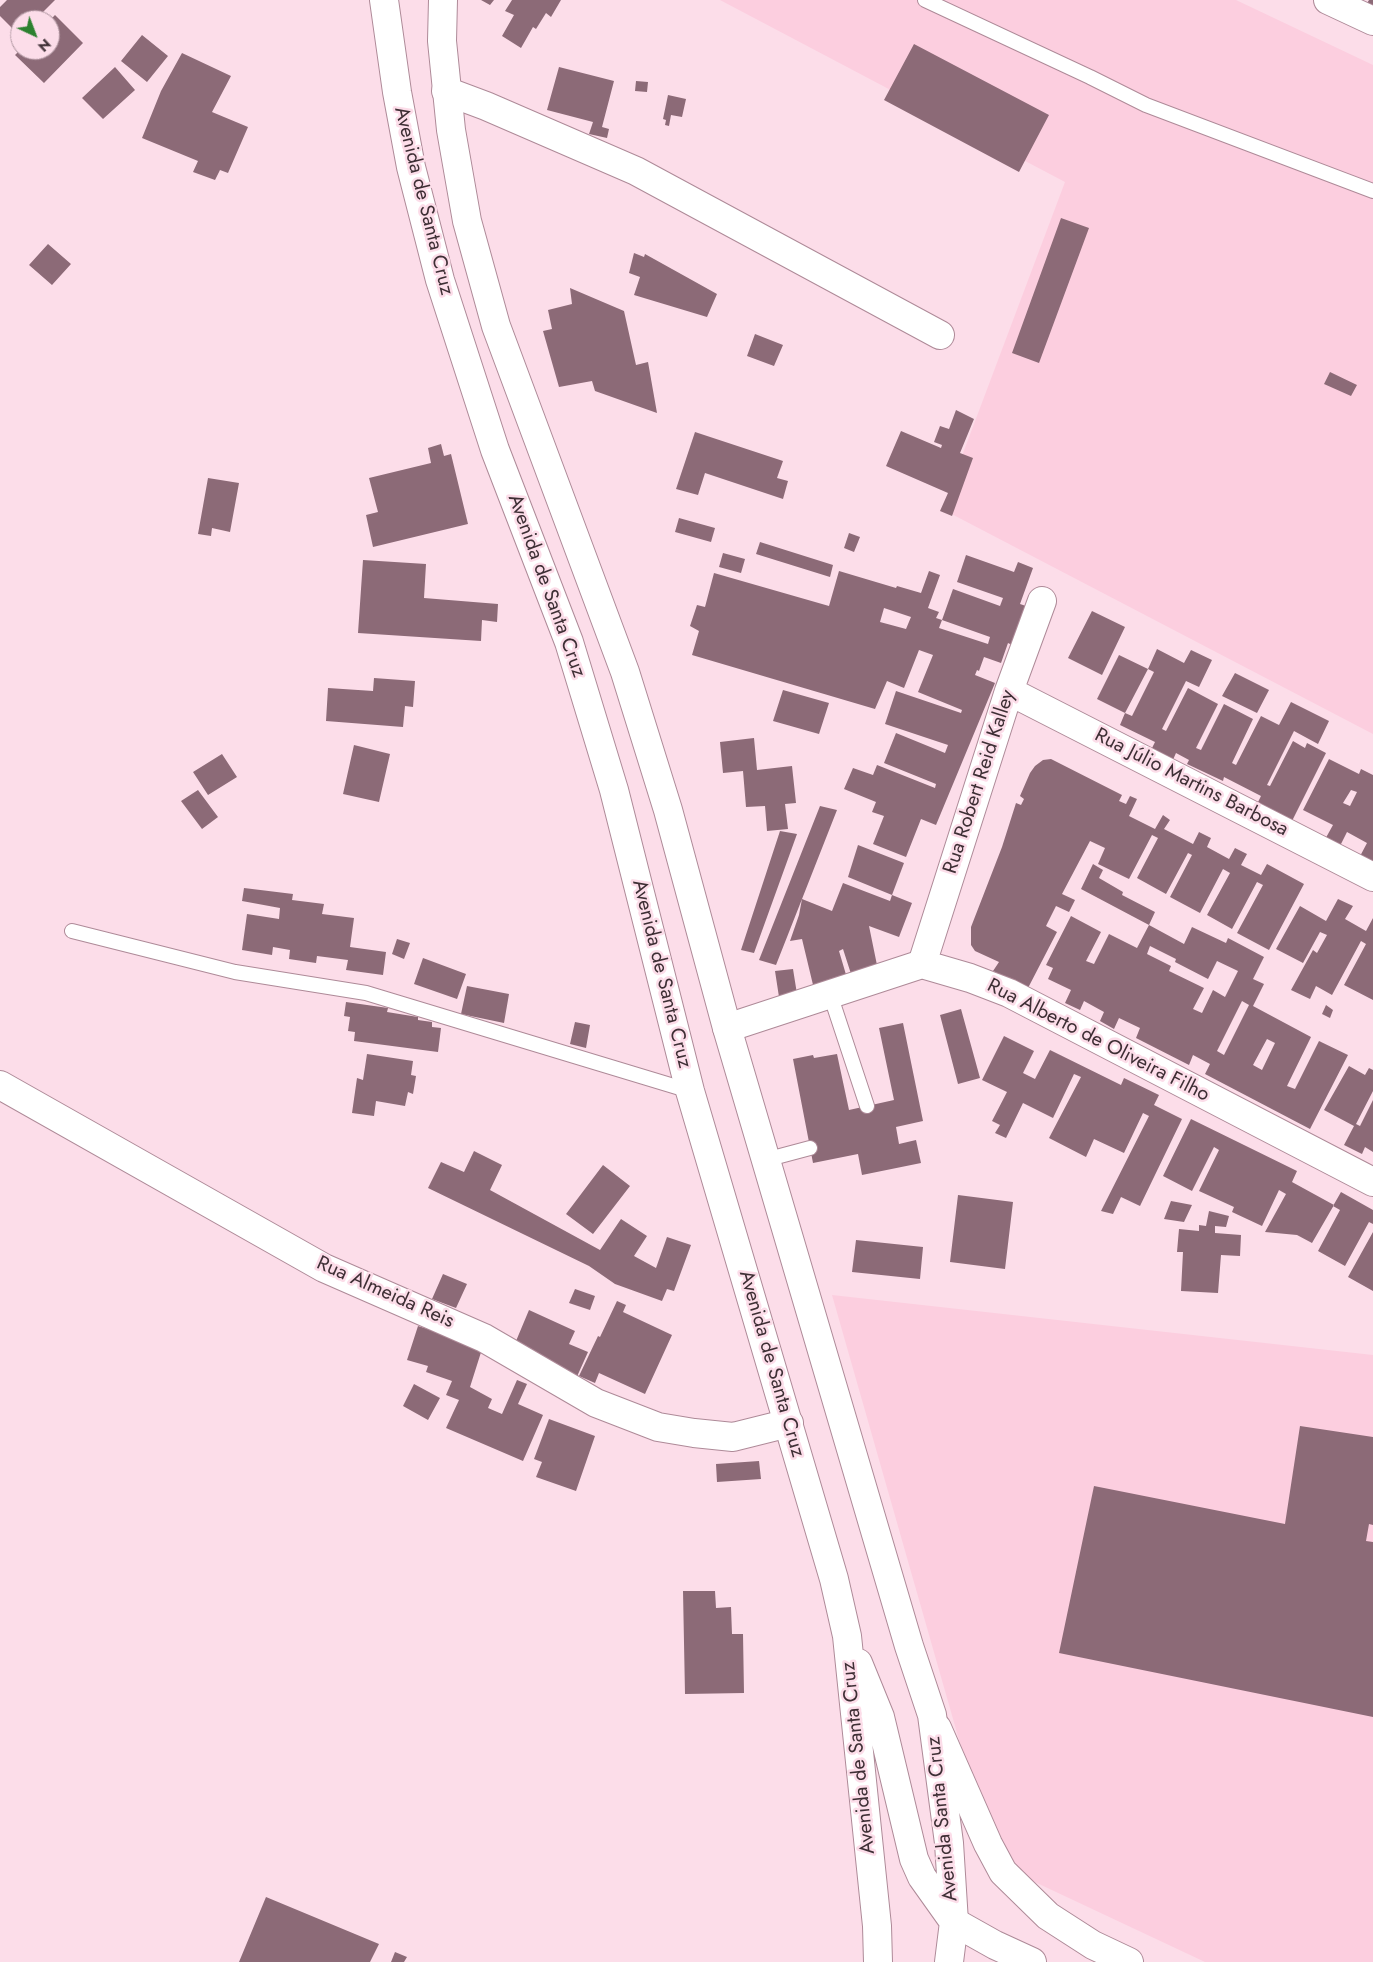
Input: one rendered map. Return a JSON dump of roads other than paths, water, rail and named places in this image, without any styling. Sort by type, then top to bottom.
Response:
[{"type":"main road","name":"Avenida de Santa Cruz","points":[[384,0],[397,92],[411,167],[440,280],[495,450],[572,651],[614,790],[690,1091],[834,1579],[847,1636],[877,1926],[878,1962]]},
{"type":"main road","name":"Avenida de Santa Cruz","points":[[443,0],[442,41],[446,90],[467,221],[496,326],[625,672],[668,810],[765,1160],[909,1646],[932,1715]]},
{"type":"main road","points":[[1328,0],[1373,21]]},
{"type":"main road","points":[[446,90],[636,171],[940,335]]},
{"type":"main road","name":"Rua Robert Reid Kalley","points":[[922,964],[1009,691],[1042,601]]},
{"type":"main road","name":"Rua Júlio Martins Barbosa","points":[[1009,691],[1373,877]]},
{"type":"main road","points":[[727,1028],[922,964]]},
{"type":"main road","name":"Rua Alberto de Oliveira Filho","points":[[922,964],[970,978],[1009,993],[1373,1182]]},
{"type":"main road","name":"Rua Almeida Reis","points":[[0,1085],[324,1268],[484,1338],[596,1403],[658,1427],[694,1434],[733,1438],[789,1424]]},
{"type":"main road","points":[[847,1636],[880,1717],[914,1859],[922,1877],[954,1922],[995,1945],[1032,1962]]},
{"type":"main road","points":[[932,1715],[988,1844],[1003,1872],[1048,1916],[1093,1945],[1128,1962]]},
{"type":"main road","name":"Avenida Santa Cruz","points":[[932,1715],[949,1843],[954,1922]]},
{"type":"main road","points":[[949,1962],[954,1922]]},
{"type":"lane","points":[[925,0],[1146,105],[1373,191]]},
{"type":"lane","points":[[72,931],[235,972],[366,993],[690,1091]]},
{"type":"lane","points":[[830,994],[867,1106]]},
{"type":"lane","points":[[765,1160],[810,1148]]}]
